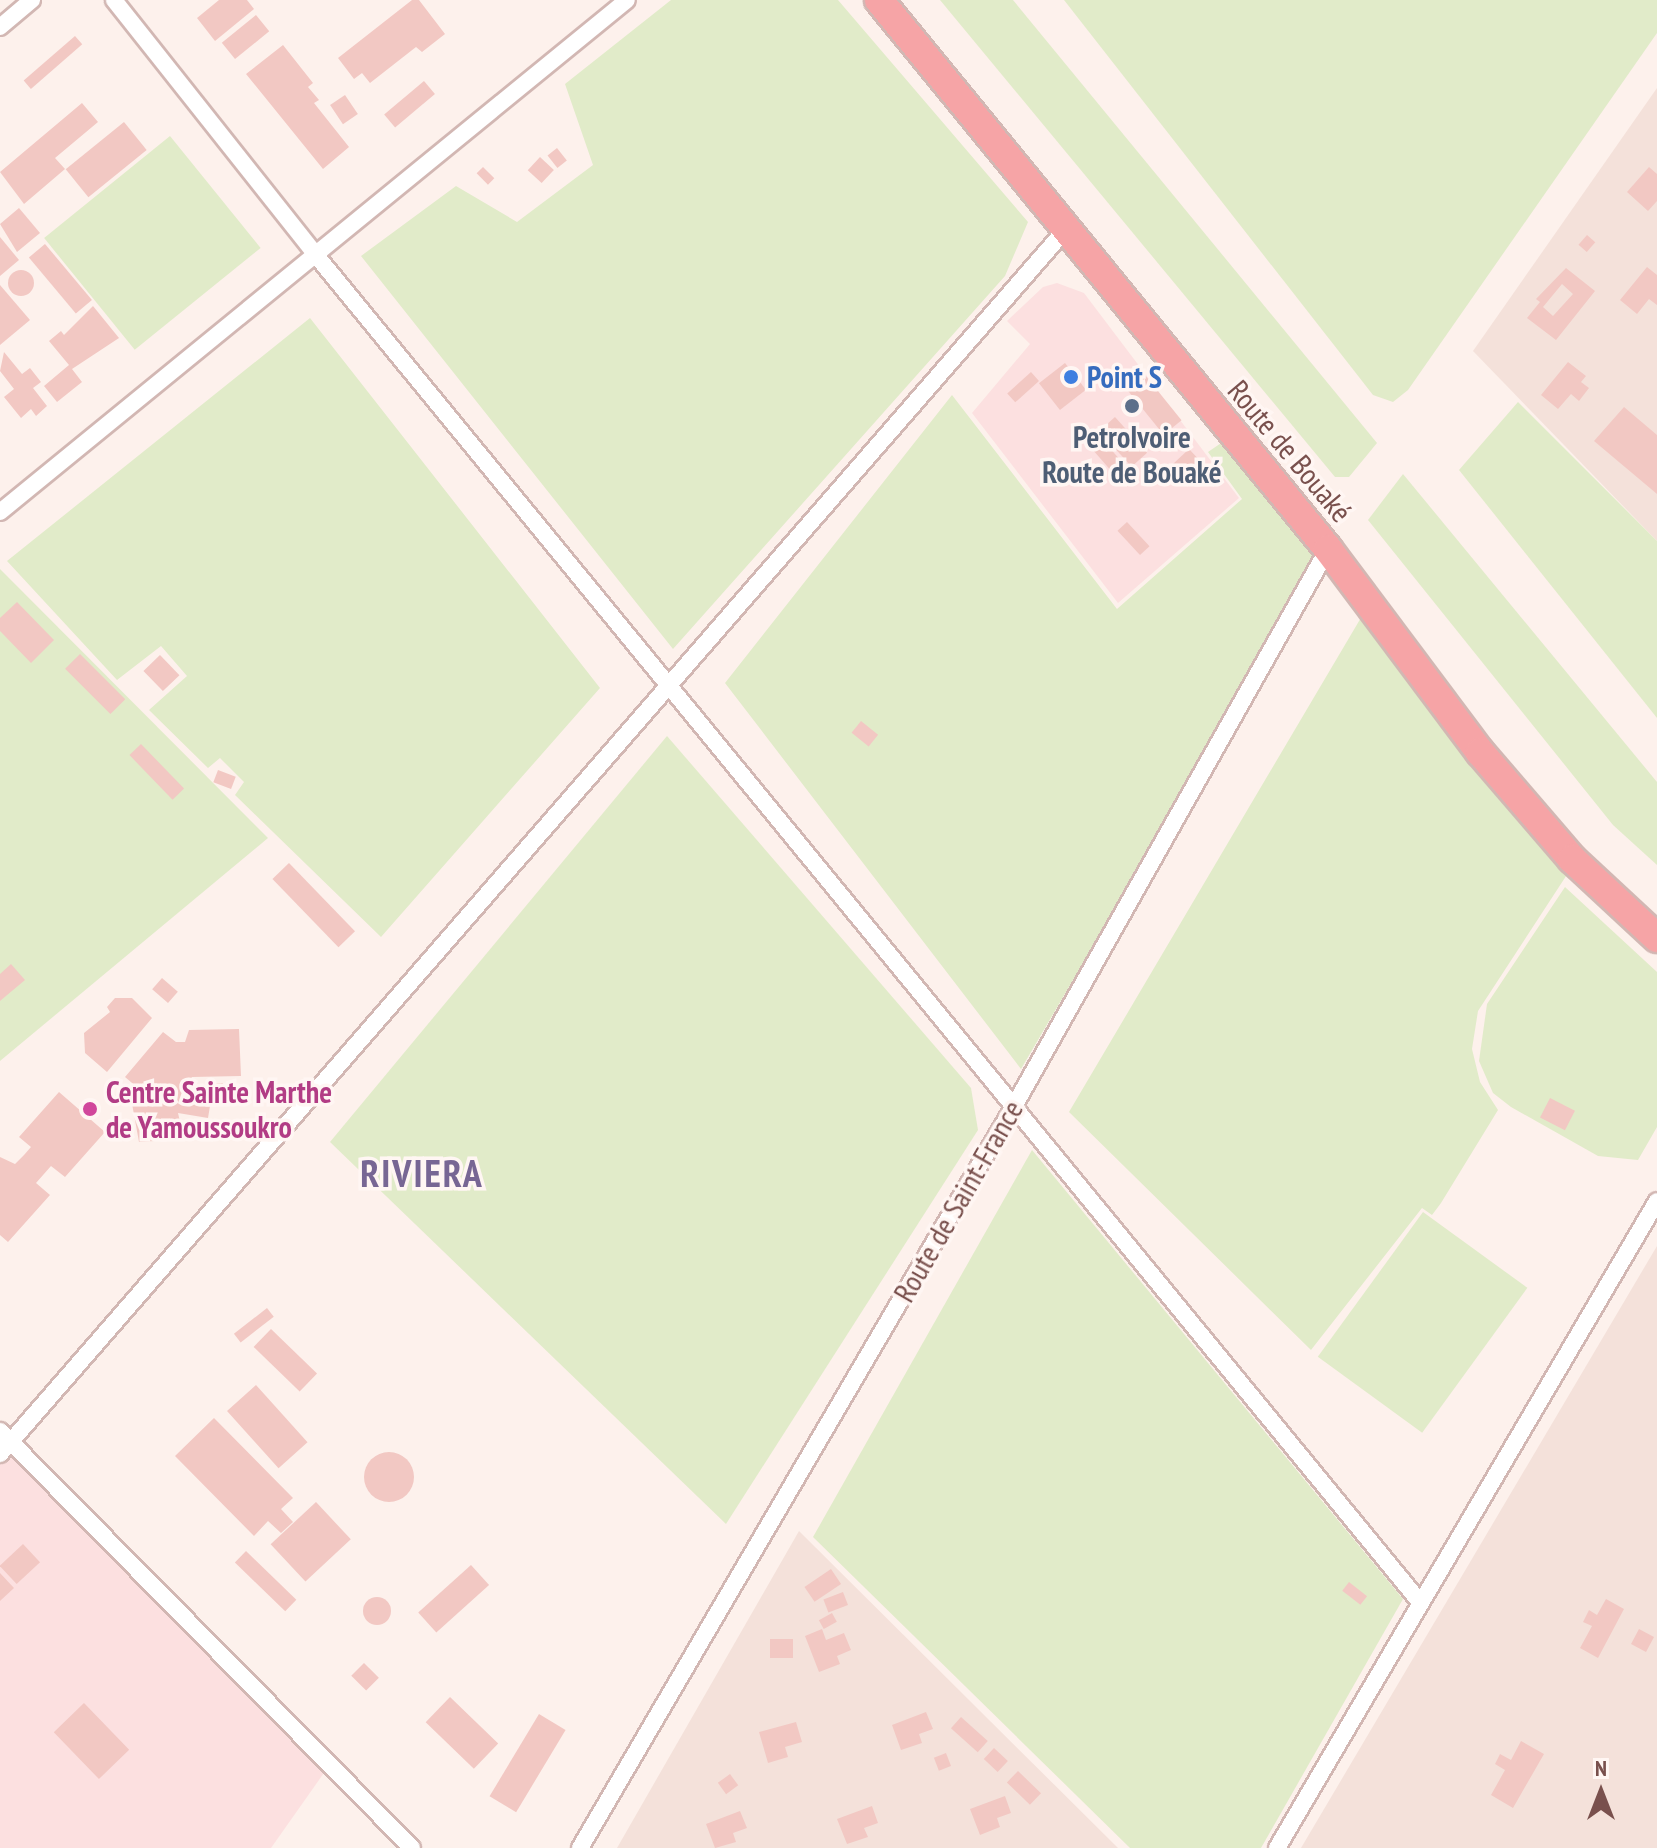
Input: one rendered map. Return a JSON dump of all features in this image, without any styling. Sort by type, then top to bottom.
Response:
[{"type":"highway","name":"Route de Bouaké","points":[[879,0],[1067,228],[1137,323],[1328,549],[1480,752],[1572,859],[1657,938]]},
{"type":"street","points":[[0,27],[32,0]]},
{"type":"street","points":[[114,0],[315,254],[1420,1602]]},
{"type":"street","points":[[0,512],[627,0]]},
{"type":"street","points":[[412,1848],[4,1442],[1067,228]]},
{"type":"street","name":"Route de Saint-France","points":[[580,1848],[1013,1108],[1328,549]]},
{"type":"street","points":[[1277,1848],[1657,1201]]},
{"type":"shaded area","points":[[1657,88],[1657,541],[1473,351]]},
{"type":"shaded area","points":[[1057,283],[1084,293],[1239,498],[1118,603],[972,413],[1030,344],[1007,321],[1043,287]]},
{"type":"shaded area","points":[[1657,1246],[1657,1848],[1301,1848]]},
{"type":"shaded area","points":[[0,1438],[326,1770],[271,1848],[0,1848]]},
{"type":"shaded area","points":[[799,1531],[1118,1848],[617,1848]]},
{"type":"green space","points":[[671,0],[838,0],[1028,222],[1005,276],[673,649],[361,256],[456,186],[517,222],[593,165],[565,84]]},
{"type":"green space","points":[[940,0],[1013,0],[1377,443],[1349,477],[1335,477]]},
{"type":"green space","points":[[1064,0],[1657,0],[1657,33],[1408,390],[1393,402],[1373,395]]},
{"type":"green space","points":[[170,136],[261,248],[135,350],[44,238]]},
{"type":"green space","points":[[310,318],[600,688],[381,937],[235,795],[244,782],[220,758],[208,768],[149,710],[187,676],[161,646],[117,680],[7,561]]},
{"type":"green space","points":[[952,395],[1117,609],[1242,499],[1208,452],[1230,437],[1325,549],[1021,1069],[725,683]]},
{"type":"green space","points":[[1518,402],[1657,541],[1657,718],[1459,470]]},
{"type":"green space","points":[[1403,474],[1657,782],[1657,865],[1613,825],[1368,520]]},
{"type":"green space","points":[[0,569],[268,838],[0,1061]]},
{"type":"green space","points":[[1362,616],[1570,870],[1478,1011],[1472,1049],[1480,1082],[1498,1110],[1432,1215],[1422,1208],[1311,1350],[1069,1112]]},
{"type":"green space","points":[[667,736],[971,1088],[978,1130],[726,1524],[330,1142]]},
{"type":"green space","points":[[1565,887],[1657,972],[1657,1127],[1638,1160],[1598,1156],[1511,1107],[1493,1093],[1479,1061],[1487,1004]]},
{"type":"green space","points":[[1032,1150],[1403,1599],[1261,1848],[1130,1848],[813,1537]]},
{"type":"green space","points":[[1423,1212],[1527,1288],[1422,1433],[1318,1357]]},
{"type":"building","points":[[219,0],[247,0],[254,9],[215,41],[197,18]]},
{"type":"building","points":[[412,0],[419,0],[445,34],[422,52],[416,47],[370,83],[362,73],[354,79],[338,58]]},
{"type":"building","points":[[256,15],[269,31],[235,59],[222,43]]},
{"type":"building","points":[[75,36],[82,44],[31,89],[24,81]]},
{"type":"building","points":[[283,45],[313,83],[308,87],[319,100],[314,103],[349,147],[323,169],[246,74]]},
{"type":"building","points":[[424,81],[435,94],[395,127],[384,114]]},
{"type":"building","points":[[345,95],[358,114],[343,124],[330,105]]},
{"type":"building","points":[[82,103],[98,122],[55,158],[65,169],[24,204],[0,172]]},
{"type":"building","points":[[124,122],[147,150],[88,197],[66,169]]},
{"type":"building","points":[[557,148],[567,161],[557,168],[548,155]]},
{"type":"building","points":[[540,157],[554,170],[542,183],[528,170]]},
{"type":"building","points":[[483,167],[494,178],[488,185],[477,173]]},
{"type":"building","points":[[1649,167],[1657,174],[1657,201],[1648,211],[1627,192]]},
{"type":"building","points":[[19,208],[40,233],[17,252],[0,224]]},
{"type":"building","points":[[1587,235],[1595,242],[1587,252],[1578,245]]},
{"type":"building","points":[[0,237],[19,260],[0,276]]},
{"type":"building","points":[[45,244],[92,300],[76,313],[29,257]]},
{"type":"building","points":[[1647,267],[1657,275],[1657,305],[1649,299],[1637,314],[1620,300]]},
{"type":"building","points":[[1566,268],[1595,291],[1556,340],[1527,318],[1540,302],[1536,299]],"holes":[[[1562,284],[1573,294],[1553,316],[1543,307]]]},
{"type":"building","points":[[21,270],[30,274],[34,283],[30,292],[21,296],[12,292],[8,283],[12,274]]},
{"type":"building","points":[[0,285],[30,320],[0,345]]},
{"type":"building","points":[[93,306],[119,338],[72,369],[82,382],[57,402],[44,386],[69,365],[49,341],[61,331],[64,335]]},
{"type":"building","points":[[4,352],[22,374],[30,368],[41,382],[33,388],[47,406],[36,416],[31,409],[21,418],[4,397],[14,389],[0,371]]},
{"type":"building","points":[[1568,362],[1586,376],[1581,382],[1589,388],[1579,401],[1571,394],[1558,409],[1541,395]]},
{"type":"building","points":[[1065,363],[1086,390],[1060,410],[1039,383]]},
{"type":"building","points":[[1140,369],[1182,420],[1164,435],[1122,383]]},
{"type":"building","points":[[1031,372],[1039,381],[1015,402],[1007,393]]},
{"type":"building","points":[[1624,407],[1657,435],[1657,494],[1594,441]]},
{"type":"building","points":[[1115,417],[1147,453],[1132,467],[1099,431]]},
{"type":"building","points":[[1102,439],[1128,469],[1118,478],[1091,448]]},
{"type":"building","points":[[1189,449],[1204,465],[1184,484],[1169,467]]},
{"type":"building","points":[[1127,522],[1150,546],[1140,555],[1117,531]]},
{"type":"building","points":[[17,602],[54,640],[31,663],[0,631],[0,618]]},
{"type":"building","points":[[80,654],[125,699],[110,714],[65,669]]},
{"type":"building","points":[[160,655],[179,675],[163,691],[143,671]]},
{"type":"building","points":[[861,721],[878,735],[869,747],[852,733]]},
{"type":"building","points":[[141,744],[184,789],[173,800],[129,755]]},
{"type":"building","points":[[218,770],[236,777],[231,789],[213,782]]},
{"type":"building","points":[[289,863],[355,931],[338,947],[272,879]]},
{"type":"building","points":[[11,964],[25,980],[0,1001],[0,974]]},
{"type":"building","points":[[162,978],[178,992],[168,1003],[152,989]]},
{"type":"building","points":[[115,998],[132,998],[152,1018],[107,1072],[85,1053],[84,1033],[110,1012],[107,1007]]},
{"type":"building","points":[[239,1029],[241,1076],[192,1077],[182,1093],[181,1104],[188,1105],[204,1084],[223,1083],[224,1100],[211,1100],[208,1118],[178,1113],[184,1139],[139,1142],[131,1098],[138,1088],[125,1077],[163,1032],[176,1042],[185,1042],[189,1030]]},
{"type":"building","points":[[59,1092],[105,1132],[65,1177],[51,1166],[36,1183],[50,1195],[8,1242],[0,1235],[0,1157],[15,1164],[24,1155],[31,1147],[19,1137]]},
{"type":"building","points":[[1550,1098],[1575,1111],[1565,1130],[1540,1118]]},
{"type":"building","points":[[267,1308],[274,1317],[241,1343],[234,1334]]},
{"type":"building","points":[[271,1329],[317,1373],[300,1391],[254,1347]]},
{"type":"building","points":[[256,1385],[308,1442],[279,1468],[227,1411]]},
{"type":"building","points":[[214,1418],[293,1498],[281,1509],[293,1522],[281,1533],[268,1521],[254,1536],[175,1456]]},
{"type":"building","points":[[389,1452],[407,1459],[414,1477],[407,1495],[389,1502],[371,1495],[364,1477],[371,1459]]},
{"type":"building","points":[[316,1502],[351,1539],[305,1582],[271,1544]]},
{"type":"building","points":[[23,1544],[40,1562],[17,1584],[0,1565]]},
{"type":"building","points":[[246,1551],[296,1600],[285,1611],[235,1563]]},
{"type":"building","points":[[471,1565],[489,1585],[436,1633],[418,1613]]},
{"type":"building","points":[[831,1569],[841,1584],[815,1602],[804,1587]]},
{"type":"building","points":[[0,1573],[14,1588],[0,1601]]},
{"type":"building","points":[[1349,1582],[1367,1596],[1360,1605],[1342,1591]]},
{"type":"building","points":[[843,1592],[848,1605],[828,1613],[823,1600]]},
{"type":"building","points":[[377,1597],[387,1601],[391,1611],[387,1621],[377,1625],[367,1621],[363,1611],[367,1601]]},
{"type":"building","points":[[1606,1599],[1624,1609],[1598,1658],[1580,1648],[1592,1626],[1583,1622],[1589,1610],[1597,1615]]},
{"type":"building","points":[[832,1613],[837,1622],[824,1629],[819,1620]]},
{"type":"building","points":[[822,1629],[826,1640],[844,1633],[851,1650],[837,1656],[840,1664],[819,1672],[805,1636]]},
{"type":"building","points":[[1639,1629],[1654,1637],[1646,1652],[1631,1644]]},
{"type":"building","points":[[770,1639],[793,1639],[793,1658],[770,1658]]},
{"type":"building","points":[[364,1663],[379,1678],[366,1691],[351,1676]]},
{"type":"building","points":[[450,1697],[498,1744],[474,1769],[426,1722]]},
{"type":"building","points":[[84,1703],[129,1750],[99,1779],[54,1732]]},
{"type":"building","points":[[926,1712],[933,1729],[919,1734],[922,1743],[901,1750],[892,1725]]},
{"type":"building","points":[[539,1714],[566,1730],[516,1812],[490,1796]]},
{"type":"building","points":[[961,1717],[988,1741],[978,1752],[951,1728]]},
{"type":"building","points":[[796,1722],[802,1742],[785,1747],[788,1757],[768,1763],[759,1732]]},
{"type":"building","points":[[1521,1741],[1544,1754],[1513,1808],[1491,1795],[1505,1770],[1495,1764],[1500,1754],[1511,1760]]},
{"type":"building","points":[[994,1748],[1008,1761],[998,1772],[984,1759]]},
{"type":"building","points":[[946,1753],[951,1766],[939,1771],[934,1758]]},
{"type":"building","points":[[1018,1771],[1041,1793],[1030,1805],[1007,1783]]},
{"type":"building","points":[[730,1774],[738,1785],[726,1794],[718,1783]]},
{"type":"building","points":[[1005,1796],[1011,1813],[997,1818],[1000,1827],[980,1835],[970,1809]]},
{"type":"building","points":[[872,1806],[878,1823],[864,1828],[868,1837],[847,1844],[837,1819]]},
{"type":"building","points":[[740,1811],[747,1828],[733,1833],[736,1842],[715,1848],[706,1824]]},
{"type":"place","name":"Point S","points":[[1071,377]]},
{"type":"place","name":"PetroIvoire Route de Bouaké","points":[[1132,406]]},
{"type":"place","name":"Centre Sainte Marthe de Yamoussoukro","points":[[90,1109]]},
{"type":"district","name":"RIVIERA","points":[[422,1173]]}]
